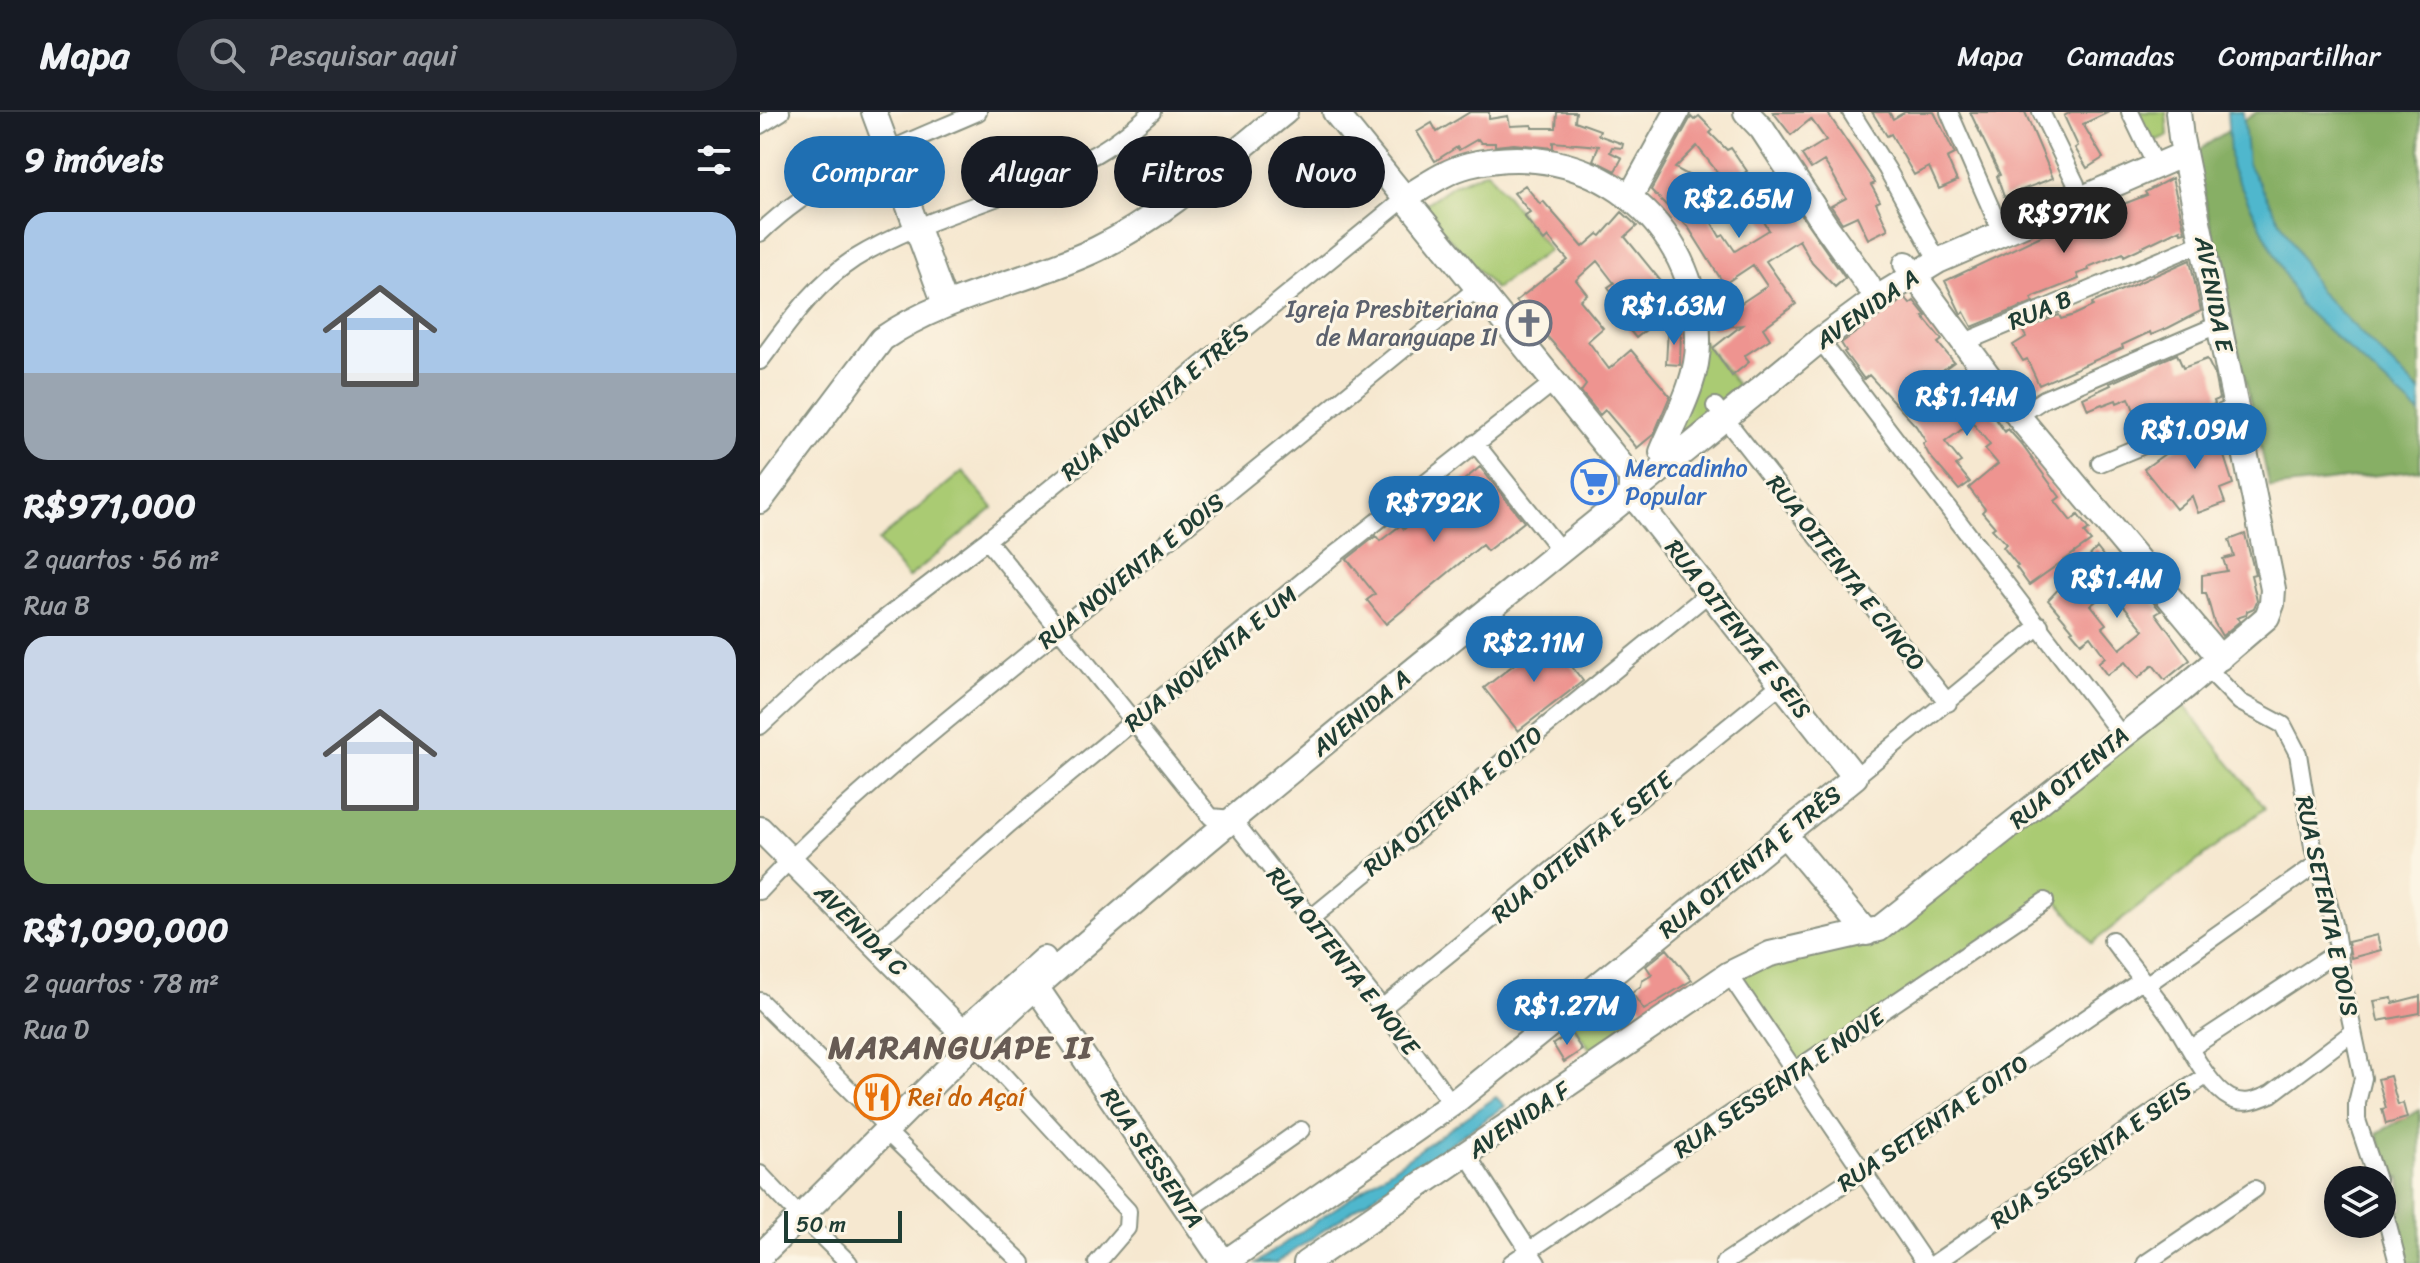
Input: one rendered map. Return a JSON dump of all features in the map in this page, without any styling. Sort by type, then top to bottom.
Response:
[{"type":"street","points":[[760,125],[781,112]]},
{"type":"street","points":[[874,112],[882,136]]},
{"type":"street","points":[[919,136],[978,112]]},
{"type":"street","points":[[760,361],[803,304],[853,260],[915,228],[1079,163],[1126,134],[1152,112]]},
{"type":"street","points":[[760,501],[882,339],[909,320],[945,304],[1094,250],[1134,229],[1285,112]]},
{"type":"street","name":"RUA OITENTA E SEIS","points":[[1335,112],[1554,382],[1709,593],[1855,777]]},
{"type":"street","points":[[1630,197],[1677,112]]},
{"type":"street","points":[[1746,112],[1762,129],[1868,285]]},
{"type":"street","points":[[1851,112],[1887,169],[1934,255]]},
{"type":"street","points":[[1949,112],[1996,220]]},
{"type":"street","points":[[2041,112],[2076,184]]},
{"type":"street","points":[[2130,112],[2153,159]]},
{"type":"street","name":"AVENIDA E","points":[[2178,112],[2273,589],[2267,617]]},
{"type":"street","name":"AVENIDA A","points":[[1934,255],[2183,146]]},
{"type":"street","name":"AVENIDA A","points":[[1222,818],[1450,638],[1868,285],[1909,268],[1996,220],[2076,184],[2153,159]]},
{"type":"street","name":"RUA NOVENTA E TRÊS","points":[[760,726],[837,655],[987,540],[1404,199],[1447,173],[1494,160],[1566,165],[1592,174],[1630,197],[1647,211],[1670,240],[1685,271],[1698,342],[1693,377],[1662,452]]},
{"type":"street","points":[[760,233],[788,208]]},
{"type":"street","points":[[908,208],[945,304]]},
{"type":"street","name":"RUA B","points":[[1965,342],[2204,242]]},
{"type":"street","points":[[1909,268],[2018,416],[2214,663]]},
{"type":"street","name":"AVENIDA A","points":[[760,1256],[796,1212],[968,1037],[1030,981],[1553,541],[1631,485],[1662,452],[1820,340],[1909,268]]},
{"type":"street","name":"RUA NOVENTA E DOIS","points":[[760,891],[790,859],[962,707],[1476,289]]},
{"type":"street","points":[[2018,416],[2044,399],[2220,324]]},
{"type":"street","points":[[1820,340],[2122,736]]},
{"type":"street","name":"RUA NOVENTA E UM","points":[[875,943],[1009,824],[1333,556],[1554,382]]},
{"type":"street","points":[[2100,463],[2236,407]]},
{"type":"street","name":"RUA OITENTA E CINCO","points":[[1720,412],[1948,703]]},
{"type":"street","points":[[1475,443],[1553,541]]},
{"type":"street","name":"RUA OITENTA E NOVE","points":[[987,540],[1134,722],[1310,919],[1382,1008],[1452,1104]]},
{"type":"street","name":"RUA OITENTA E OITO","points":[[1310,919],[1709,593]]},
{"type":"street","name":"RUA OITENTA","points":[[1867,933],[1879,929],[1900,914],[2214,663],[2267,617]]},
{"type":"street","name":"RUA OITENTA E TRÊS","points":[[1224,1263],[1452,1104],[2040,625]]},
{"type":"street","name":"RUA SETENTA E DOIS","points":[[2214,663],[2240,702],[2283,725],[2298,754],[2308,824],[2340,950],[2363,1078],[2355,1111],[2372,1166]]},
{"type":"street","name":"RUA OITENTA E SETE","points":[[1382,1008],[1781,684]]},
{"type":"street","name":"AVENIDA C","points":[[760,829],[968,1037]]},
{"type":"street","points":[[1784,834],[1867,933]]},
{"type":"street","name":"RUA SETENTA E OITO","points":[[1724,1263],[2318,863]]},
{"type":"street","name":"RUA SESSENTA E NOVE","points":[[1511,1263],[1532,1257],[1794,1072],[2045,901]]},
{"type":"street","name":"AVENIDA F","points":[[1306,1263],[1729,974],[1770,954],[1867,933]]},
{"type":"street","points":[[2112,940],[2191,1048],[2207,1075],[2230,1098],[2255,1101],[2271,1094],[2353,1032]]},
{"type":"street","points":[[2191,1048],[2340,950]]},
{"type":"street","points":[[1729,974],[1925,1263]]},
{"type":"street","name":"RUA SESSENTA","points":[[1030,981],[1224,1263]]},
{"type":"street","points":[[760,1001],[1022,1263]]},
{"type":"street","points":[[968,1037],[1124,1206],[1129,1216],[1127,1228],[1097,1263]]},
{"type":"street","name":"RUA SESSENTA E SEIS","points":[[1935,1263],[2207,1075]]},
{"type":"street","points":[[1188,1210],[1301,1130]]},
{"type":"street","points":[[1467,1155],[1532,1257]]},
{"type":"street","points":[[760,1174],[849,1263]]},
{"type":"street","points":[[2146,1263],[2255,1189]]},
{"type":"street","name":"AVENIDA A","points":[[760,1237],[796,1212]]},
{"type":"street","points":[[2390,1238],[2395,1262]]},
{"type":"green space","points":[[2134,112],[2166,112],[2168,136],[2149,143]]},
{"type":"green space","points":[[2257,112],[2420,112],[2420,470],[2270,488],[2194,153]]},
{"type":"green space","points":[[1487,171],[1549,250],[1495,289],[1421,207],[1453,185]]},
{"type":"green space","points":[[1702,340],[1738,386],[1664,449]]},
{"type":"green space","points":[[963,471],[993,508],[908,578],[878,541]]},
{"type":"green space","points":[[2176,695],[2265,808],[2092,943],[2052,894],[1795,1070],[1731,974],[1874,932]]},
{"type":"green space","points":[[1605,981],[1645,1033],[1601,1064],[1565,1014]]},
{"type":"green space","points":[[2420,1110],[2420,1263],[2404,1263],[2396,1225],[2396,1214],[2403,1209],[2400,1178],[2396,1178],[2396,1166],[2386,1166],[2377,1133]]},
{"type":"water","points":[[2227,112],[2243,112],[2248,164],[2320,292],[2420,392],[2420,414],[2300,305],[2231,167]]},
{"type":"water","points":[[1496,1097],[1505,1106],[1276,1263],[1256,1263]]},
{"type":"building","points":[[1470,112],[1489,112],[1489,119],[1508,116],[1510,126],[1556,128],[1557,112],[1576,112],[1575,121],[1600,130],[1598,135],[1623,144],[1622,148],[1612,147],[1610,152],[1622,158],[1615,171],[1593,160],[1599,146],[1553,142],[1553,148],[1514,144],[1495,146],[1495,143],[1481,143],[1478,139],[1459,150],[1457,147],[1435,161],[1417,132],[1432,123],[1437,132]]},
{"type":"building","points":[[1773,112],[1827,112],[1875,183],[1871,185],[1880,201],[1876,203],[1888,229],[1868,239],[1857,216],[1842,223],[1831,206],[1846,198],[1833,175],[1824,161],[1811,169],[1802,155],[1826,140],[1811,119],[1791,135]]},
{"type":"building","points":[[1872,112],[1889,112],[1893,119],[1905,112],[1934,112],[1955,154],[1947,158],[1957,181],[1939,189],[1929,167],[1914,175],[1891,134],[1887,136]]},
{"type":"building","points":[[1970,112],[2025,112],[2053,178],[2004,197],[1997,176],[2000,175]]},
{"type":"building","points":[[2071,112],[2109,112],[2083,124],[2103,158],[2087,168],[2075,148],[2078,146],[2064,116]]},
{"type":"building","points":[[1699,116],[1727,150],[1731,148],[1747,171],[1728,186],[1697,146],[1675,168],[1725,195],[1704,209],[1720,237],[1724,235],[1735,251],[1769,230],[1757,210],[1772,201],[1759,184],[1771,176],[1845,278],[1835,287],[1812,263],[1799,240],[1766,261],[1796,304],[1763,328],[1770,339],[1744,356],[1749,362],[1732,376],[1713,348],[1742,325],[1712,328],[1711,323],[1767,286],[1753,265],[1724,284],[1688,227],[1651,190],[1691,117],[1694,120]]},
{"type":"building","points":[[2172,178],[2185,232],[2181,233],[2180,229],[2124,256],[2123,253],[2088,267],[2089,270],[2077,274],[2079,279],[1972,327],[1964,312],[1961,314],[1945,281],[2043,235],[2147,195],[2145,192]]},
{"type":"building","points":[[1525,185],[1583,247],[1598,234],[1601,236],[1622,212],[1637,226],[1625,237],[1660,280],[1648,289],[1668,312],[1636,338],[1622,321],[1629,315],[1608,287],[1614,283],[1597,261],[1576,280],[1587,294],[1580,300],[1603,328],[1588,341],[1609,369],[1631,350],[1670,396],[1654,434],[1637,448],[1605,410],[1600,415],[1581,392],[1586,385],[1516,301],[1568,260],[1548,237],[1544,241],[1524,216],[1530,212],[1514,193]]},
{"type":"building","points":[[2190,260],[2201,311],[2168,328],[2151,335],[2150,332],[2122,345],[2123,348],[2039,385],[2027,359],[2023,361],[2013,345],[2026,337],[2022,330],[2059,315],[2061,319],[2074,315],[2093,306],[2092,303]]},
{"type":"building","points":[[1905,298],[1910,304],[1914,301],[1926,316],[1923,317],[1942,340],[1938,343],[1954,362],[1940,372],[1955,390],[1969,380],[2005,432],[2008,429],[2022,445],[2060,497],[2055,501],[2071,521],[2078,515],[2089,530],[2084,533],[2091,541],[2029,585],[2003,547],[2006,544],[1982,512],[1985,509],[1969,488],[1998,464],[1985,449],[1990,445],[1972,422],[1945,442],[1961,462],[1956,465],[1970,482],[1959,490],[1929,455],[1923,444],[1926,442],[1916,426],[1869,375],[1864,379],[1844,352],[1841,343]]},
{"type":"building","points":[[1668,328],[1681,329],[1680,365],[1666,364]]},
{"type":"building","points":[[2177,354],[2183,368],[2207,359],[2214,373],[2219,399],[2214,401],[2215,404],[2178,419],[2170,402],[2149,412],[2154,425],[2142,430],[2129,398],[2088,410],[2083,398]]},
{"type":"building","points":[[2224,424],[2229,450],[2223,453],[2233,484],[2220,489],[2225,503],[2198,513],[2192,496],[2176,509],[2144,469],[2182,446],[2180,442]]},
{"type":"building","points":[[1480,467],[1524,522],[1487,551],[1482,545],[1386,624],[1367,600],[1375,594],[1347,559],[1376,536],[1380,541],[1401,525],[1404,529]]},
{"type":"building","points":[[2245,534],[2255,574],[2251,575],[2257,601],[2254,608],[2237,618],[2240,621],[2222,636],[2214,622],[2206,593],[2202,593],[2202,575],[2227,571],[2223,559],[2234,556],[2229,540]]},
{"type":"building","points":[[2097,548],[2125,584],[2130,579],[2161,611],[2156,614],[2190,660],[2165,680],[2153,665],[2138,678],[2125,662],[2107,675],[2098,663],[2105,657],[2090,636],[2081,643],[2048,600]],"holes":[[[2111,590],[2144,630],[2120,649],[2102,627],[2106,624],[2091,605]]]},
{"type":"building","points":[[1549,637],[1583,681],[1518,731],[1484,688]]},
{"type":"building","points":[[2377,935],[2381,950],[2351,958],[2348,942]]},
{"type":"building","points":[[1667,949],[1692,980],[1644,1010],[1632,993],[1652,975],[1646,966]]},
{"type":"building","points":[[2420,996],[2420,1013],[2378,1021],[2374,1001],[2392,998],[2393,1003]]},
{"type":"building","points":[[1571,1033],[1582,1050],[1564,1062],[1553,1044]]},
{"type":"building","points":[[2390,1076],[2398,1105],[2403,1103],[2407,1118],[2386,1124],[2382,1109],[2386,1108],[2378,1079]]},
{"type":"place","name":"Igreja Presbiteriana de Maranguape II","points":[[1529,323]]},
{"type":"place","name":"Mercadinho Popular","points":[[1594,482]]},
{"type":"place","name":"Rei do Açaí","points":[[877,1097]]},
{"type":"district","name":"MARANGUAPE II","points":[[961,1047]]}]
